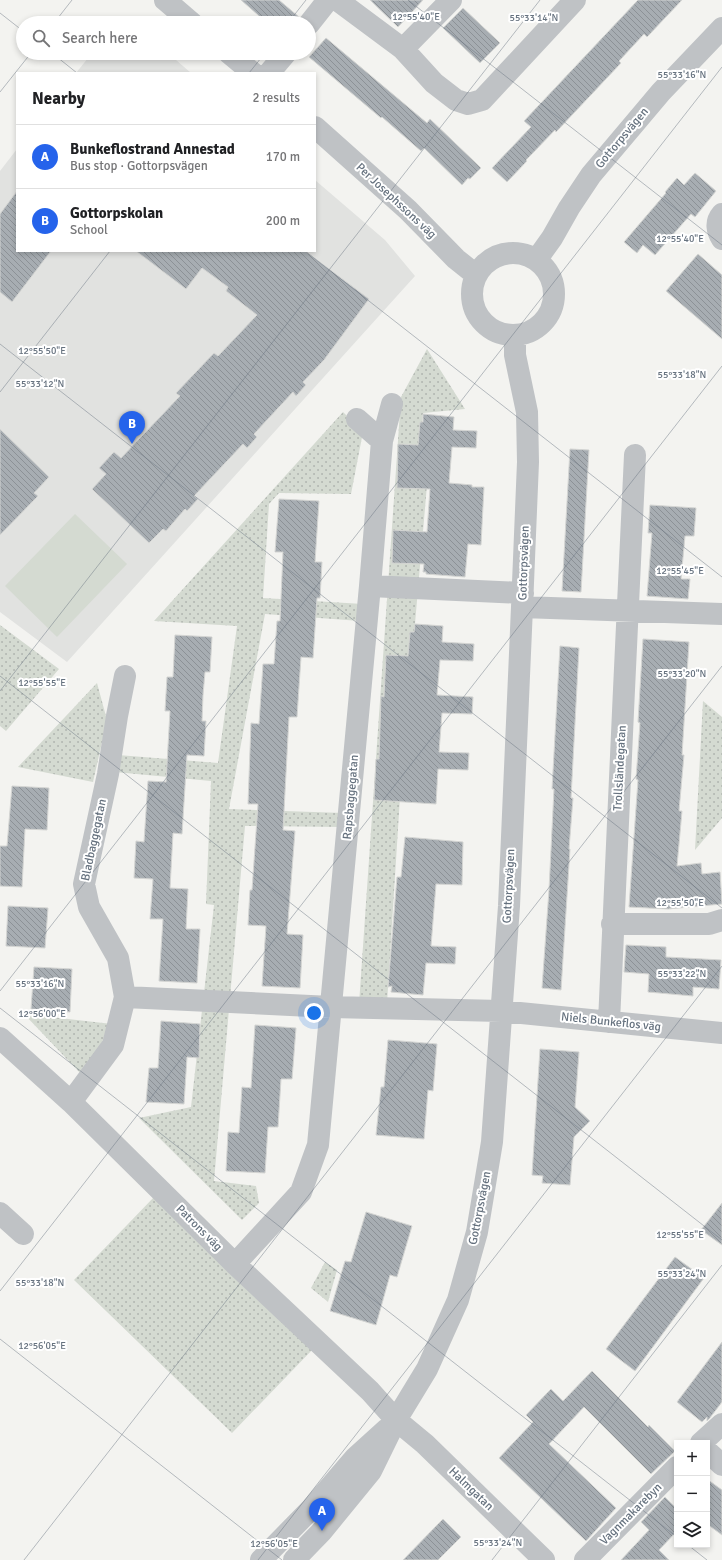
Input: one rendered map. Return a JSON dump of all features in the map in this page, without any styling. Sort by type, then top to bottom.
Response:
[{"type":"street","points":[[165,0],[184,16]]},
{"type":"street","points":[[315,16],[328,0]]},
{"type":"street","points":[[337,0],[403,49],[434,83],[456,100],[468,104],[482,100],[575,0]]},
{"type":"street","points":[[403,49],[451,0]]},
{"type":"street","name":"Gottorpsvägen","points":[[537,260],[591,175],[661,92],[722,28]]},
{"type":"street","points":[[237,60],[252,72]]},
{"type":"street","points":[[270,72],[280,60]]},
{"type":"street","name":"Per Josephssons väg","points":[[316,128],[408,210],[456,259],[476,275]]},
{"type":"street","points":[[722,214],[718,219],[717,232],[722,239]]},
{"type":"street","points":[[510,252],[524,254],[537,260],[546,268],[552,279],[554,292],[553,305],[548,316],[539,326],[528,332],[515,335],[501,333],[488,327],[478,316],[472,303],[472,288],[476,275],[484,263],[496,256],[510,252]]},
{"type":"street","name":"Gottorpsvägen","points":[[294,1560],[322,1531],[371,1472],[396,1420],[427,1369],[458,1300],[476,1232],[492,1142],[509,906],[528,462],[527,412],[515,354],[515,335]]},
{"type":"street","name":"Rapsbaggegatan","points":[[235,1264],[301,1192],[318,1145],[382,441],[392,404]]},
{"type":"street","points":[[357,419],[382,441]]},
{"type":"street","name":"Trollsländegatan","points":[[609,1022],[612,924],[635,455]]},
{"type":"street","points":[[370,586],[628,611],[722,614]]},
{"type":"street","name":"Bladbaggegatan","points":[[71,1102],[114,1045],[125,997],[118,958],[89,906],[84,884],[108,774],[125,676]]},
{"type":"street","points":[[612,924],[709,924],[722,920]]},
{"type":"street","points":[[125,997],[331,1007],[501,1011]]},
{"type":"street","name":"Niels Bunkeflos väg","points":[[501,1011],[722,1033]]},
{"type":"street","name":"Patrons väg","points":[[0,1038],[71,1102],[235,1264],[370,1391],[396,1420]]},
{"type":"street","points":[[0,1213],[23,1234]]},
{"type":"street","name":"Gottorpsvägen","points":[[261,1560],[312,1508],[355,1458],[396,1420]]},
{"type":"street","name":"Halmgatan","points":[[396,1420],[425,1444],[544,1560]]},
{"type":"street","points":[[704,1440],[722,1424]]},
{"type":"street","points":[[710,1454],[722,1464]]},
{"type":"street","name":"Vagnmakarebyn","points":[[585,1560],[674,1470]]},
{"type":"shaded area","points":[[86,60],[176,60],[190,72],[77,72]]},
{"type":"shaded area","points":[[16,150],[16,252],[316,252],[316,181],[385,240],[415,276],[67,662],[0,612],[0,171]]},
{"type":"shaded area","points":[[427,349],[465,409],[423,413],[419,468],[427,485],[400,797],[387,1003],[359,1004],[401,397]]},
{"type":"shaded area","points":[[343,412],[363,432],[351,494],[279,493],[269,504],[263,598],[363,604],[360,621],[265,614],[229,809],[343,813],[342,827],[245,826],[214,1181],[256,1186],[259,1203],[242,1220],[139,1118],[191,1107],[214,905],[206,904],[211,781],[115,772],[118,755],[218,763],[237,626],[154,621]]},
{"type":"shaded area","points":[[75,514],[127,564],[57,637],[5,586]]},
{"type":"shaded area","points":[[0,625],[59,669],[6,731],[0,726]]},
{"type":"shaded area","points":[[97,683],[107,720],[93,782],[18,767]]},
{"type":"shaded area","points":[[703,701],[722,717],[722,818],[695,850]]},
{"type":"shaded area","points":[[24,1014],[112,1024],[83,1076]]},
{"type":"shaded area","points":[[155,1196],[313,1349],[232,1433],[74,1280]]},
{"type":"shaded area","points":[[325,1262],[337,1270],[328,1302],[311,1288]]},
{"type":"building","points":[[241,0],[279,0],[298,16],[259,16]]},
{"type":"building","points":[[370,0],[423,0],[398,27]]},
{"type":"building","points":[[638,0],[682,0],[647,37],[644,34],[619,61],[621,63],[556,132],[555,130],[526,160],[527,161],[507,182],[492,168],[531,127],[524,121]]},
{"type":"building","points":[[463,8],[500,43],[480,63],[443,28]]},
{"type":"building","points":[[326,38],[427,123],[430,119],[481,168],[470,179],[468,178],[462,185],[424,148],[421,151],[313,60],[316,60],[316,49]]},
{"type":"building","points":[[695,173],[716,191],[695,217],[691,214],[655,255],[643,245],[637,253],[624,242],[677,178],[684,185]]},
{"type":"building","points":[[16,192],[16,252],[50,252],[12,302],[0,292],[0,214]]},
{"type":"building","points":[[137,252],[306,252],[369,299],[324,360],[303,382],[306,385],[296,396],[293,392],[254,434],[257,437],[247,448],[243,444],[194,496],[198,499],[187,511],[185,509],[166,531],[163,529],[149,543],[92,489],[106,474],[99,468],[114,452],[121,458],[180,396],[176,393],[214,353],[218,356],[257,315],[226,291],[228,287],[202,268],[186,289]]},
{"type":"building","points":[[698,254],[722,275],[722,339],[666,291]]},
{"type":"building","points":[[423,414],[454,417],[453,430],[477,431],[476,448],[452,447],[449,483],[472,485],[472,487],[484,487],[481,545],[468,544],[465,577],[426,574],[426,572],[423,572],[424,564],[392,563],[393,530],[427,532],[430,489],[397,488],[398,444],[418,445],[420,422],[423,422]]},
{"type":"building","points":[[0,429],[49,477],[34,493],[38,496],[0,535]]},
{"type":"building","points":[[570,449],[589,450],[581,592],[562,591]]},
{"type":"building","points":[[279,499],[319,501],[315,562],[322,562],[320,598],[317,598],[313,658],[301,657],[297,717],[289,717],[283,830],[295,831],[287,934],[303,935],[300,988],[262,986],[266,926],[248,925],[258,804],[248,804],[251,723],[259,724],[263,664],[274,664],[277,621],[280,621],[283,552],[275,552]]},
{"type":"building","points":[[650,505],[696,508],[694,536],[685,536],[681,579],[690,579],[688,599],[647,596],[652,533],[648,533]]},
{"type":"building","points":[[415,624],[443,626],[442,642],[474,644],[473,661],[440,660],[437,695],[473,697],[472,714],[442,713],[439,752],[469,753],[468,770],[438,769],[436,804],[374,800],[376,759],[379,759],[381,696],[384,697],[386,655],[408,656],[410,632],[414,632]]},
{"type":"building","points":[[175,635],[212,637],[210,672],[205,672],[203,695],[202,721],[206,721],[204,756],[187,755],[182,834],[173,833],[170,888],[188,889],[186,929],[200,929],[197,983],[159,981],[163,919],[150,919],[153,879],[134,878],[136,841],[144,842],[148,781],[166,782],[170,711],[165,711],[167,677],[173,677]]},
{"type":"building","points":[[643,639],[689,642],[682,755],[684,755],[679,811],[682,811],[677,866],[701,863],[702,874],[720,872],[722,904],[668,909],[629,907],[638,780],[636,779],[640,723],[638,722]]},
{"type":"building","points":[[560,646],[579,648],[571,798],[573,798],[561,990],[542,988],[549,890],[554,789],[552,789]]},
{"type":"building","points":[[12,786],[49,788],[47,830],[25,829],[22,887],[0,886],[0,846],[7,846]]},
{"type":"building","points":[[405,837],[463,842],[462,885],[436,884],[431,946],[456,947],[455,964],[426,963],[423,995],[391,992],[392,986],[388,987],[397,877],[401,877]]},
{"type":"building","points":[[8,906],[48,908],[45,948],[6,946]]},
{"type":"building","points":[[626,945],[666,947],[666,957],[721,960],[719,989],[693,987],[693,996],[648,992],[649,974],[624,972]]},
{"type":"building","points":[[34,967],[72,969],[70,1012],[31,1009]]},
{"type":"building","points":[[161,1021],[200,1024],[199,1058],[187,1057],[184,1104],[146,1102],[149,1068],[158,1068]]},
{"type":"building","points":[[255,1025],[296,1028],[292,1079],[281,1079],[278,1127],[268,1127],[265,1173],[226,1171],[228,1132],[239,1133],[242,1087],[251,1088]]},
{"type":"building","points":[[388,1040],[437,1044],[433,1091],[428,1090],[424,1139],[376,1135],[381,1087],[384,1087]]},
{"type":"building","points":[[540,1049],[579,1052],[575,1107],[590,1121],[574,1137],[570,1185],[542,1183],[543,1176],[532,1175]]},
{"type":"building","points":[[722,1203],[722,1245],[701,1230]]},
{"type":"building","points":[[366,1212],[412,1226],[397,1277],[390,1275],[376,1325],[330,1311],[345,1261],[351,1262]]},
{"type":"building","points":[[675,1257],[704,1278],[635,1371],[606,1349]]},
{"type":"building","points":[[722,1342],[722,1402],[707,1421],[707,1417],[702,1422],[677,1402]]},
{"type":"building","points":[[592,1371],[648,1427],[649,1425],[674,1450],[674,1452],[651,1474],[584,1407],[549,1444],[616,1508],[586,1541],[499,1458],[533,1422],[526,1415],[551,1389],[563,1401]]},
{"type":"building","points":[[710,1481],[722,1490],[722,1535],[710,1526]]},
{"type":"building","points":[[665,1497],[674,1506],[674,1534],[659,1550],[669,1560],[621,1560],[649,1530],[641,1522]]},
{"type":"building","points":[[443,1519],[461,1537],[438,1560],[403,1560]]},
{"type":"place","name":"Gottorpskolan","points":[[132,444]]},
{"type":"place","name":"Bunkeflostrand Annestad","points":[[322,1531]]}]
